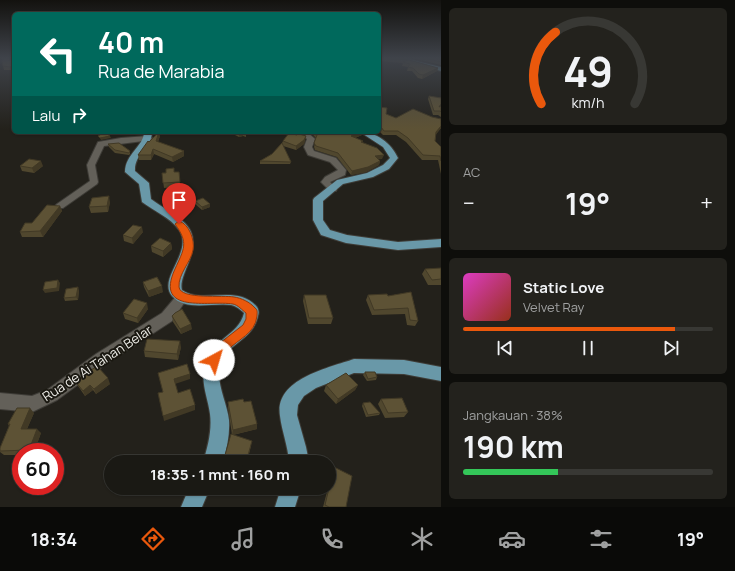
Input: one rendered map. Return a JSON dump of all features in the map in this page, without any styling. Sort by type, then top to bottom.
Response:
[{"type":"main road","points":[[367,134],[389,148],[394,158],[386,167],[370,175],[340,182],[318,200],[318,220],[325,232],[346,239],[398,246],[441,243]]},
{"type":"main road","points":[[148,135],[131,159],[129,167],[130,172],[144,183],[146,200],[179,224],[186,232],[189,249],[176,277],[174,287],[177,293],[188,298],[233,300],[240,302],[252,311],[251,319],[247,328],[224,347],[214,360],[210,374],[218,409],[220,432],[215,455]]},
{"type":"main road","points":[[298,455],[288,415],[290,402],[298,390],[310,382],[354,366],[404,367],[441,374]]},
{"type":"main road","points":[[190,507],[196,495]]},
{"type":"main road","points":[[285,507],[289,495]]},
{"type":"street","points":[[305,134],[311,139],[308,147],[311,153],[333,160],[342,170],[342,173],[328,179],[325,182],[333,189]]},
{"type":"street","points":[[60,206],[94,182],[91,165],[101,144],[148,135]]},
{"type":"street","name":"Rua de Ai Tahan Belar","points":[[0,401],[32,404],[52,395],[101,359],[167,317],[188,298]]},
{"type":"building","points":[[429,96],[441,98],[441,104],[439,107],[441,106],[441,112],[434,111]]},
{"type":"building","points":[[381,107],[387,108],[386,114],[396,118],[413,109],[441,119],[441,126],[436,132],[435,141],[441,147],[441,161],[440,156],[423,155],[408,138],[398,131],[384,131],[381,127]]},
{"type":"building","points":[[102,134],[108,134],[110,136],[100,138],[98,136]]},
{"type":"building","points":[[158,134],[156,141],[184,151],[172,157],[153,149],[151,155],[138,155],[148,141],[149,142]]},
{"type":"building","points":[[288,134],[299,134],[306,136],[304,140],[296,146],[283,141]]},
{"type":"building","points":[[316,134],[356,134],[351,136],[363,141],[361,142],[377,148],[384,155],[375,156],[380,161],[368,167],[352,171],[338,153],[316,146],[314,143]]},
{"type":"building","points":[[119,143],[130,151],[129,153],[115,150],[108,144]]},
{"type":"building","points":[[282,143],[291,162],[260,161],[272,154]]},
{"type":"building","points":[[29,159],[41,161],[32,168],[20,166]]},
{"type":"building","points":[[174,168],[174,172],[179,172],[180,182],[163,183],[162,173],[166,173],[166,169]]},
{"type":"building","points":[[109,196],[107,206],[89,207],[92,198]]},
{"type":"building","points":[[203,198],[210,204],[202,207],[195,201]]},
{"type":"building","points":[[47,205],[60,206],[40,231],[20,232],[25,223],[32,223]]},
{"type":"building","points":[[133,225],[142,227],[132,238],[123,235]]},
{"type":"building","points":[[160,238],[171,243],[163,251],[151,246]]},
{"type":"building","points":[[441,268],[441,279],[432,280],[425,269]]},
{"type":"building","points":[[157,277],[162,286],[148,291],[143,282]]},
{"type":"building","points":[[58,280],[57,288],[43,290],[45,282]]},
{"type":"building","points":[[78,287],[76,297],[64,298],[66,289]]},
{"type":"building","points":[[411,292],[418,321],[410,320],[408,308],[374,310],[368,295],[387,294],[388,296]]},
{"type":"building","points":[[304,295],[326,295],[333,318],[309,318]]},
{"type":"building","points":[[134,299],[147,303],[137,318],[123,313]]},
{"type":"building","points":[[182,309],[191,324],[180,329],[172,316]]},
{"type":"building","points":[[147,339],[180,341],[177,354],[144,351]]},
{"type":"building","points":[[187,364],[190,374],[174,379],[178,393],[190,389],[195,405],[163,416],[158,393],[163,392],[158,373]]},
{"type":"building","points":[[97,366],[108,378],[94,389],[90,385],[83,391],[75,381]]},
{"type":"building","points":[[365,372],[375,372],[377,377],[368,379]]},
{"type":"building","points":[[346,373],[358,385],[338,399],[326,385]]},
{"type":"building","points":[[402,398],[408,412],[388,413],[381,399]]},
{"type":"building","points":[[243,399],[244,402],[251,401],[257,424],[233,430],[228,402]]},
{"type":"building","points":[[370,402],[380,413],[368,415],[363,403]]},
{"type":"building","points":[[17,408],[30,408],[21,429],[37,429],[32,443],[12,443],[12,451],[0,451],[10,424],[8,424]]},
{"type":"building","points":[[231,434],[252,441],[248,455],[225,455]]},
{"type":"building","points":[[336,468],[352,476],[346,507],[329,507],[325,505],[327,495],[336,495]]},
{"type":"route","points":[[179,224],[186,232],[189,249],[176,277],[174,287],[177,293],[182,297],[194,300],[233,300],[240,302],[252,311],[251,319],[247,328],[224,347],[214,360]]}]
